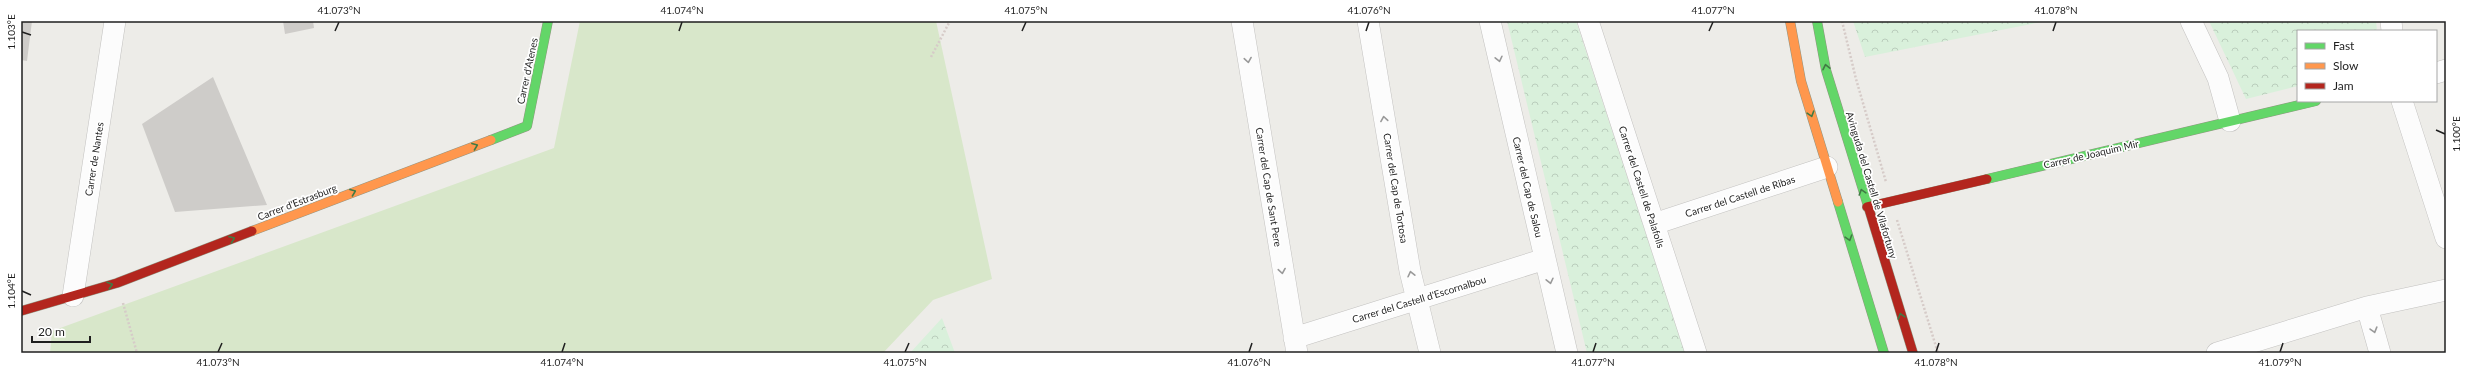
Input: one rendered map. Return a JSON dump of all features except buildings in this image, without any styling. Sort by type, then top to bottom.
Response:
[{"type":"street","name":"Carrer de Nantes","points":[[73,296],[115,21]]},
{"type":"street","name":"Carrer d'Atenes","points":[[527,126],[548,21]]},
{"type":"street","name":"Carrer del Cap de Sant Pere","points":[[1242,21],[1295,346]]},
{"type":"street","name":"Carrer del Cap de Tortosa","points":[[1368,21],[1410,271],[1430,353]]},
{"type":"street","name":"Carrer del Cap de Salou","points":[[1490,21],[1567,353]]},
{"type":"street","name":"Carrer del Castell de Palafolls","points":[[1588,21],[1696,353]]},
{"type":"street","points":[[1790,21],[1801,82],[1884,353]]},
{"type":"street","name":"Avinguda del Castell de Vilafortuny","points":[[1818,21],[1826,70],[1912,353]]},
{"type":"street","points":[[2191,21],[2218,78],[2230,121]]},
{"type":"street","name":"Carrer de Joaquim Mir","points":[[1867,207],[2312,102]]},
{"type":"street","points":[[2402,102],[2446,238]]},
{"type":"street","name":"Carrer d'Estrasburg","points":[[21,311],[117,283],[527,126]]},
{"type":"street","name":"Carrer del Castell de Ribas","points":[[1654,224],[1827,167]]},
{"type":"street","name":"Carrer del Castell d'Escornalbou","points":[[1295,346],[1417,300],[1545,259]]},
{"type":"street","points":[[2217,353],[2367,307],[2446,290]]},
{"type":"street","points":[[2367,307],[2380,353]]},
{"type":"path","points":[[931,57],[950,21]]},
{"type":"path","points":[[117,283],[137,353]]},
{"type":"green space","points":[[580,21],[936,21],[992,279],[933,300],[883,353],[50,353],[52,331],[554,148]]},
{"type":"green space","points":[[1507,21],[1576,21],[1685,353],[1587,353]]},
{"type":"green space","points":[[1853,21],[2046,21],[1865,57]]},
{"type":"green space","points":[[2209,21],[2376,21],[2377,30],[2297,30],[2297,86],[2246,99]]},
{"type":"green space","points":[[942,318],[955,353],[910,353]]},
{"type":"traffic: fast","points":[[491,140],[527,126],[548,21]]},
{"type":"traffic: fast","points":[[1817,21],[1826,70],[1869,209]]},
{"type":"traffic: fast","points":[[1987,179],[2312,102]]},
{"type":"traffic: fast","points":[[1838,202],[1884,353]]},
{"type":"traffic: slow","points":[[1790,21],[1801,81],[1838,202]]},
{"type":"traffic: slow","points":[[252,231],[491,140]]},
{"type":"traffic: jam","points":[[1867,207],[1987,179]]},
{"type":"traffic: jam","points":[[1869,209],[1913,353]]},
{"type":"traffic: jam","points":[[21,311],[117,283],[252,231]]}]
